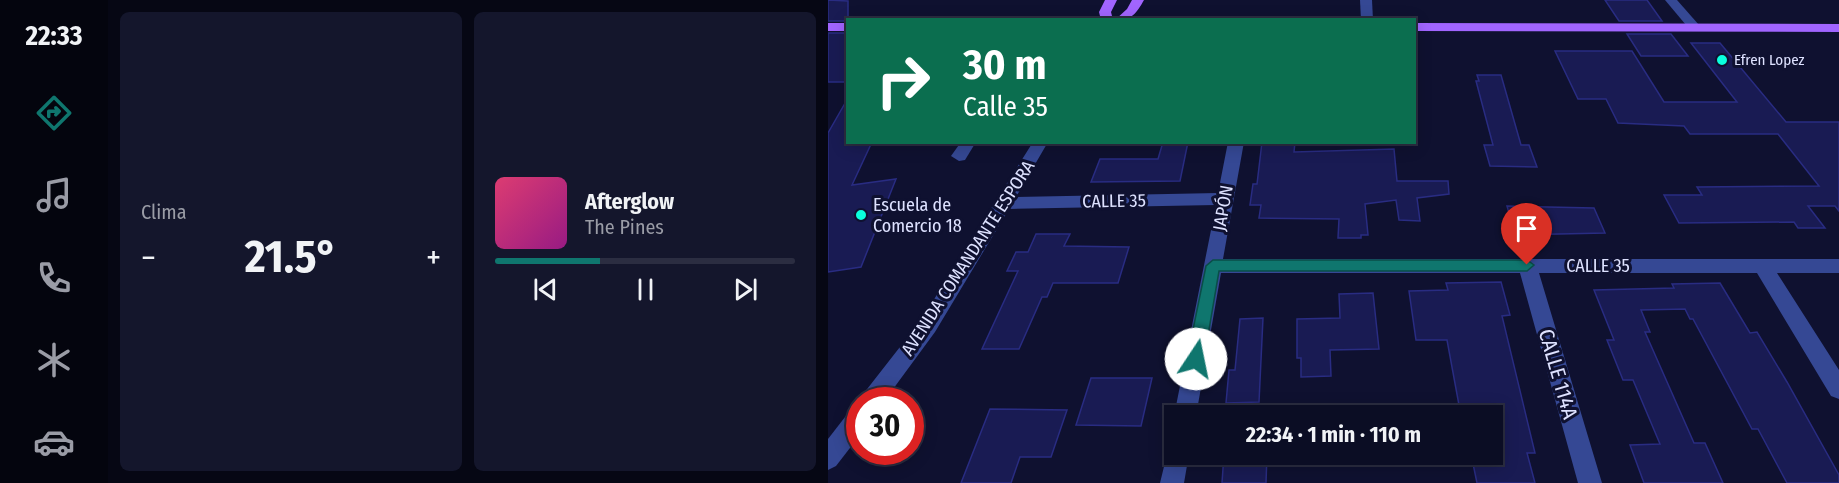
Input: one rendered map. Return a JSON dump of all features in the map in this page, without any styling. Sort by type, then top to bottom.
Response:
[{"type":"main road","points":[[1106,18],[1105,12],[1111,0]]},
{"type":"main road","points":[[1123,18],[1132,11],[1138,0]]},
{"type":"main road","points":[[828,27],[846,27]]},
{"type":"main road","points":[[1416,27],[1839,28]]},
{"type":"street","points":[[1366,0],[1367,18]]},
{"type":"street","points":[[1671,0],[1695,28]]},
{"type":"street","points":[[959,156],[968,144]]},
{"type":"street","name":"AVENIDA COMANDANTE ESPORA","points":[[882,387],[928,326],[1040,144]]},
{"type":"street","name":"JAPÓN","points":[[1187,405],[1236,144]]},
{"type":"street","name":"CALLE 35","points":[[1004,202],[1224,198]]},
{"type":"street","name":"CALLE 114A","points":[[1527,265],[1590,483]]},
{"type":"street","name":"CALLE 35","points":[[1213,266],[1839,266]]},
{"type":"street","points":[[1762,266],[1839,390]]},
{"type":"street","points":[[828,458],[846,434]]},
{"type":"street","points":[[1172,483],[1175,465]]},
{"type":"building","points":[[828,0],[848,1],[846,21],[828,21]]},
{"type":"building","points":[[1605,0],[1647,0],[1662,21],[1619,21]]},
{"type":"building","points":[[828,33],[846,33],[846,82],[828,82]]},
{"type":"building","points":[[1627,34],[1671,34],[1688,56],[1641,56]]},
{"type":"building","points":[[1691,43],[1720,43],[1786,122],[1839,122],[1839,211],[1835,206],[1808,206],[1825,228],[1798,228],[1794,222],[1679,223],[1664,195],[1702,195],[1697,187],[1819,186],[1778,134],[1690,134],[1684,126],[1618,123],[1606,99],[1578,99],[1555,51],[1632,51],[1664,102],[1737,102]]},
{"type":"building","points":[[1477,75],[1501,75],[1521,145],[1529,145],[1537,167],[1490,166],[1484,145],[1493,145],[1476,81],[1479,81]]},
{"type":"building","points":[[846,102],[846,144],[871,144],[852,185],[896,179],[861,267],[828,272],[828,133]]},
{"type":"building","points":[[1162,144],[1188,144],[1180,181],[1091,182],[1100,159],[1158,159]]},
{"type":"building","points":[[1262,144],[1295,144],[1294,152],[1394,149],[1397,181],[1448,181],[1449,194],[1417,198],[1420,221],[1399,220],[1396,200],[1365,204],[1368,235],[1361,235],[1361,238],[1338,238],[1339,219],[1259,218],[1261,205],[1250,205],[1253,184],[1257,184]]},
{"type":"building","points":[[1507,206],[1594,208],[1605,233],[1515,235]]},
{"type":"building","points":[[1036,234],[1070,234],[1064,246],[1129,247],[1118,283],[1053,283],[1047,297],[1042,297],[1019,349],[982,349],[1018,271],[1007,271],[1016,252],[1028,252]]},
{"type":"building","points":[[1501,282],[1510,315],[1502,316],[1535,453],[1527,453],[1535,483],[1477,483],[1473,465],[1503,465],[1503,405],[1459,405],[1447,340],[1416,340],[1409,291],[1448,290],[1446,283]]},
{"type":"building","points":[[1720,283],[1750,333],[1757,332],[1787,382],[1839,475],[1839,483],[1787,483],[1758,429],[1752,429],[1693,319],[1690,319],[1685,309],[1641,310],[1650,332],[1645,332],[1694,443],[1705,443],[1723,483],[1644,483],[1630,445],[1660,444],[1633,380],[1623,380],[1607,340],[1614,340],[1594,290],[1674,288],[1672,284]]},
{"type":"building","points":[[1373,293],[1379,349],[1330,350],[1331,376],[1301,377],[1301,358],[1297,358],[1297,319],[1340,318],[1339,294]]},
{"type":"building","points":[[1263,318],[1259,402],[1226,403],[1229,370],[1235,370],[1240,319]]},
{"type":"building","points":[[1091,378],[1152,378],[1141,426],[1076,425]]},
{"type":"building","points":[[990,409],[1067,410],[1051,457],[1020,457],[1011,483],[961,483]]},
{"type":"building","points":[[1223,465],[1267,465],[1266,483],[1222,483]]},
{"type":"place","name":"Efren Lopez","points":[[1722,60]]},
{"type":"place","name":"Escuela de Comercio 18","points":[[861,215]]},
{"type":"route","points":[[1196,359],[1213,266],[1527,265]]}]
